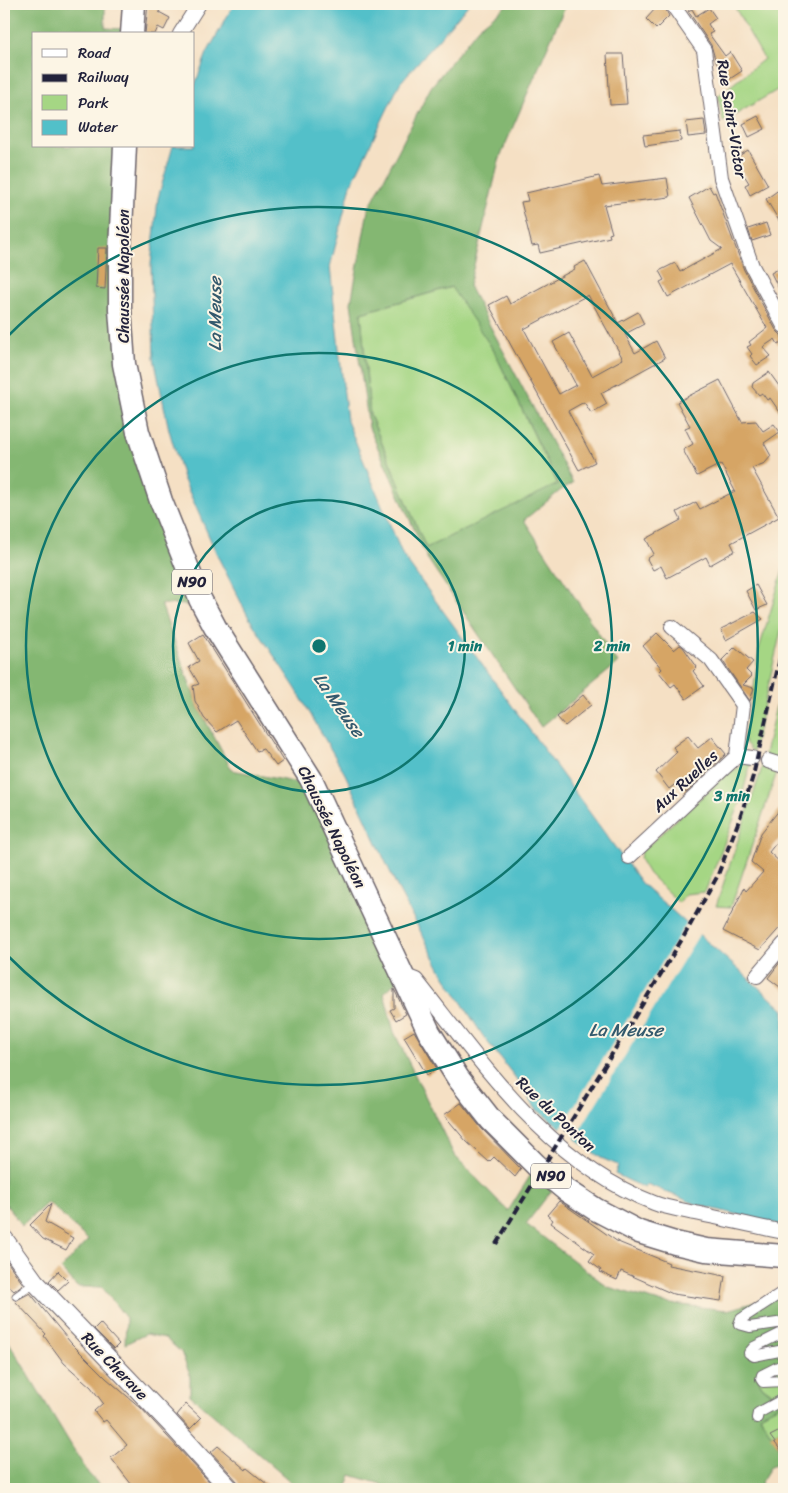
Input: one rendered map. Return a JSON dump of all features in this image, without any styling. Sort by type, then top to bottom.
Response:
[{"type":"main road","points":[[132,32],[134,4]]},
{"type":"main road","name":"Chaussée Napoléon","points":[[126,148],[120,250],[120,309],[124,364],[138,432],[161,501],[200,599],[215,627],[310,779],[429,1032],[458,1078],[491,1120],[536,1165],[566,1190],[595,1209],[639,1232],[706,1250],[784,1256]]},
{"type":"street","points":[[181,32],[199,4]]},
{"type":"street","name":"Rue Saint-Victor","points":[[672,4],[704,50],[721,178],[752,266],[784,326]]},
{"type":"street","name":"Aux Ruelles","points":[[629,857],[738,756],[743,706],[711,660],[672,627]]},
{"type":"street","points":[[738,756],[752,758]]},
{"type":"street","points":[[768,761],[784,766]]},
{"type":"street","points":[[757,976],[784,944]]},
{"type":"street","name":"Rue du Ponton","points":[[403,975],[416,980],[498,1083],[532,1119],[570,1155],[609,1183],[656,1204],[784,1232]]},
{"type":"street","name":"Rue Cherave","points":[[4,1239],[35,1282],[169,1422],[230,1489]]},
{"type":"street","points":[[784,1291],[741,1319],[738,1324],[750,1326],[784,1322]]},
{"type":"street","points":[[784,1332],[754,1346],[749,1353],[754,1356],[784,1350]]},
{"type":"street","points":[[784,1364],[762,1375],[761,1379],[763,1382],[769,1383],[784,1380]]},
{"type":"street","points":[[757,1418],[758,1413],[784,1399]]},
{"type":"lane","points":[[16,1296],[35,1282]]},
{"type":"green space","points":[[4,4],[105,4],[105,28],[123,29],[122,32],[32,32],[32,148],[117,148],[110,291],[191,605],[161,604],[198,707],[232,770],[304,784],[398,980],[384,993],[394,1032],[454,1155],[508,1211],[535,1168],[552,1190],[526,1224],[608,1287],[663,1303],[727,1310],[784,1294],[784,1364],[757,1376],[762,1386],[783,1403],[760,1415],[784,1461],[771,1466],[761,1482],[762,1486],[769,1489],[386,1489],[381,1484],[351,1475],[346,1489],[299,1489],[190,1395],[190,1375],[181,1352],[165,1338],[146,1334],[125,1344],[126,1318],[102,1287],[77,1287],[61,1269],[88,1240],[48,1202],[22,1226],[4,1202]]},
{"type":"green space","points":[[508,4],[566,4],[500,157],[469,286],[573,483],[561,490],[524,520],[618,663],[541,727],[427,558],[369,428],[351,303],[368,210],[431,87],[478,28]],"holes":[[[451,287],[494,351],[558,484],[426,548],[370,415],[361,313]]]},
{"type":"green space","points":[[733,4],[784,4],[784,86],[723,122],[718,96],[764,59]]},
{"type":"green space","points":[[452,287],[494,351],[558,485],[426,548],[370,415],[361,313]]},
{"type":"green space","points":[[784,567],[784,618],[753,752],[743,740],[754,688],[759,649]]},
{"type":"green space","points":[[784,671],[784,760],[778,769],[731,907],[716,906],[761,771]]},
{"type":"green space","points":[[751,762],[740,803],[705,892],[685,894],[679,903],[649,874],[640,859],[641,852],[729,772]]},
{"type":"green space","points":[[4,1334],[88,1473],[103,1489],[4,1489]]},
{"type":"green space","points":[[784,1364],[784,1429],[770,1436],[760,1414],[776,1396],[762,1386],[757,1376]]},
{"type":"water","name":"La Meuse","points":[[234,4],[469,4],[400,83],[351,185],[330,267],[347,421],[403,556],[641,883],[784,1010],[784,1226],[698,1205],[647,1184],[645,1188],[615,1174],[618,1165],[601,1158],[536,1109],[518,1081],[483,1036],[441,970],[400,893],[345,774],[296,689],[249,618],[219,559],[183,478],[169,430],[154,358],[151,265],[158,198],[172,148],[195,148],[195,84],[207,53]]},
{"type":"pier","points":[[687,922],[700,933],[573,1141],[559,1131]]},
{"type":"building","points":[[148,4],[161,4],[159,12],[170,18],[164,30],[158,27],[156,32],[145,32]]},
{"type":"building","points":[[652,4],[663,4],[669,16],[656,29],[646,19],[656,8]]},
{"type":"building","points":[[709,8],[716,18],[708,24],[713,32],[709,34],[725,56],[730,52],[742,71],[728,80],[716,62],[711,45],[688,11],[692,9],[696,16]]},
{"type":"building","points":[[607,54],[623,54],[627,104],[610,105]]},
{"type":"building","points":[[758,116],[765,129],[749,137],[743,124]]},
{"type":"building","points":[[704,120],[706,135],[688,137],[686,122]]},
{"type":"building","points":[[680,131],[681,141],[645,146],[643,135]]},
{"type":"building","points":[[748,150],[768,185],[750,195],[745,185],[749,183],[734,159]]},
{"type":"building","points":[[599,176],[602,186],[667,178],[670,197],[604,205],[612,233],[609,234],[610,237],[540,253],[538,245],[532,246],[521,202],[528,201],[526,193]]},
{"type":"building","points":[[709,186],[713,193],[715,192],[744,270],[783,341],[778,344],[775,339],[763,347],[771,356],[757,365],[750,356],[752,354],[747,347],[751,345],[749,342],[767,328],[730,264],[668,297],[660,282],[664,280],[659,271],[675,263],[680,272],[722,249],[711,241],[689,198]]},
{"type":"building","points":[[780,189],[784,197],[784,229],[766,199]]},
{"type":"building","points":[[766,223],[770,235],[752,241],[748,229]]},
{"type":"building","points":[[98,248],[107,248],[105,289],[96,288]]},
{"type":"building","points":[[585,261],[618,323],[638,312],[644,324],[625,334],[635,353],[656,341],[665,358],[601,393],[607,404],[591,413],[584,402],[568,411],[595,462],[579,470],[489,305],[506,296],[510,304],[575,269],[574,267]],"holes":[[[588,295],[623,359],[592,376],[569,333],[553,342],[576,385],[559,394],[524,329]]]},
{"type":"building","points":[[784,266],[784,299],[771,273]]},
{"type":"building","points":[[769,372],[784,393],[784,418],[770,398],[767,400],[762,393],[759,395],[752,387],[753,383]]},
{"type":"building","points":[[720,380],[742,422],[756,421],[763,431],[774,424],[780,432],[764,443],[771,456],[765,463],[752,468],[779,517],[731,543],[735,551],[710,565],[706,557],[667,578],[661,566],[653,570],[647,559],[654,554],[646,539],[681,520],[677,512],[696,502],[700,509],[735,491],[721,464],[697,476],[683,450],[693,444],[685,428],[690,426],[677,402]]},
{"type":"building","points":[[756,585],[767,605],[756,610],[746,591]]},
{"type":"building","points":[[755,612],[763,619],[726,640],[721,629]]},
{"type":"building","points":[[657,633],[674,650],[680,645],[683,647],[697,667],[693,671],[704,686],[686,699],[675,684],[671,687],[659,672],[662,669],[643,646]]},
{"type":"building","points":[[203,634],[283,761],[276,766],[263,749],[257,751],[236,720],[217,732],[204,718],[195,701],[193,686],[199,684],[189,667],[199,661],[189,643]]},
{"type":"building","points":[[735,647],[753,662],[746,670],[752,676],[743,685],[754,688],[750,701],[722,660]]},
{"type":"building","points":[[583,695],[591,705],[565,726],[557,717]]},
{"type":"building","points":[[688,736],[698,748],[712,737],[726,754],[686,792],[678,782],[669,789],[656,772],[677,752],[673,747]]},
{"type":"building","points":[[784,804],[784,833],[769,852],[784,866],[784,923],[760,950],[723,931],[744,888],[746,891],[763,872],[751,862],[761,833]]},
{"type":"building","points":[[784,957],[784,990],[768,978]]},
{"type":"building","points":[[394,989],[406,1014],[396,1020],[390,1010],[394,1008]]},
{"type":"building","points":[[414,1031],[437,1069],[427,1075],[404,1037]]},
{"type":"building","points":[[461,1103],[482,1129],[521,1169],[515,1177],[494,1157],[489,1162],[466,1141],[444,1115]]},
{"type":"building","points":[[559,1201],[618,1242],[669,1263],[668,1265],[725,1276],[721,1301],[673,1294],[621,1271],[617,1280],[600,1272],[601,1270],[589,1261],[594,1254],[551,1223],[553,1220],[547,1215]]},
{"type":"building","points":[[51,1204],[45,1222],[73,1238],[66,1250],[43,1239],[30,1225]]},
{"type":"building","points":[[4,1257],[23,1284],[14,1291],[4,1282]]},
{"type":"building","points":[[58,1271],[68,1281],[58,1290],[49,1281]]},
{"type":"building","points":[[30,1293],[71,1343],[106,1378],[141,1408],[216,1489],[135,1489],[111,1458],[127,1445],[106,1420],[103,1422],[94,1411],[103,1403],[91,1387],[64,1363],[44,1336],[46,1334],[15,1301]]},
{"type":"building","points":[[100,1323],[119,1344],[114,1349],[94,1329]]},
{"type":"building","points":[[186,1404],[201,1418],[190,1429],[177,1415]]},
{"type":"building","points":[[784,1429],[784,1455],[770,1436]]},
{"type":"building","points":[[218,1446],[246,1470],[247,1468],[273,1489],[240,1489],[238,1482],[211,1452]]},
{"type":"railway","points":[[496,1244],[684,936],[717,877],[741,815],[753,776],[784,641]]}]
